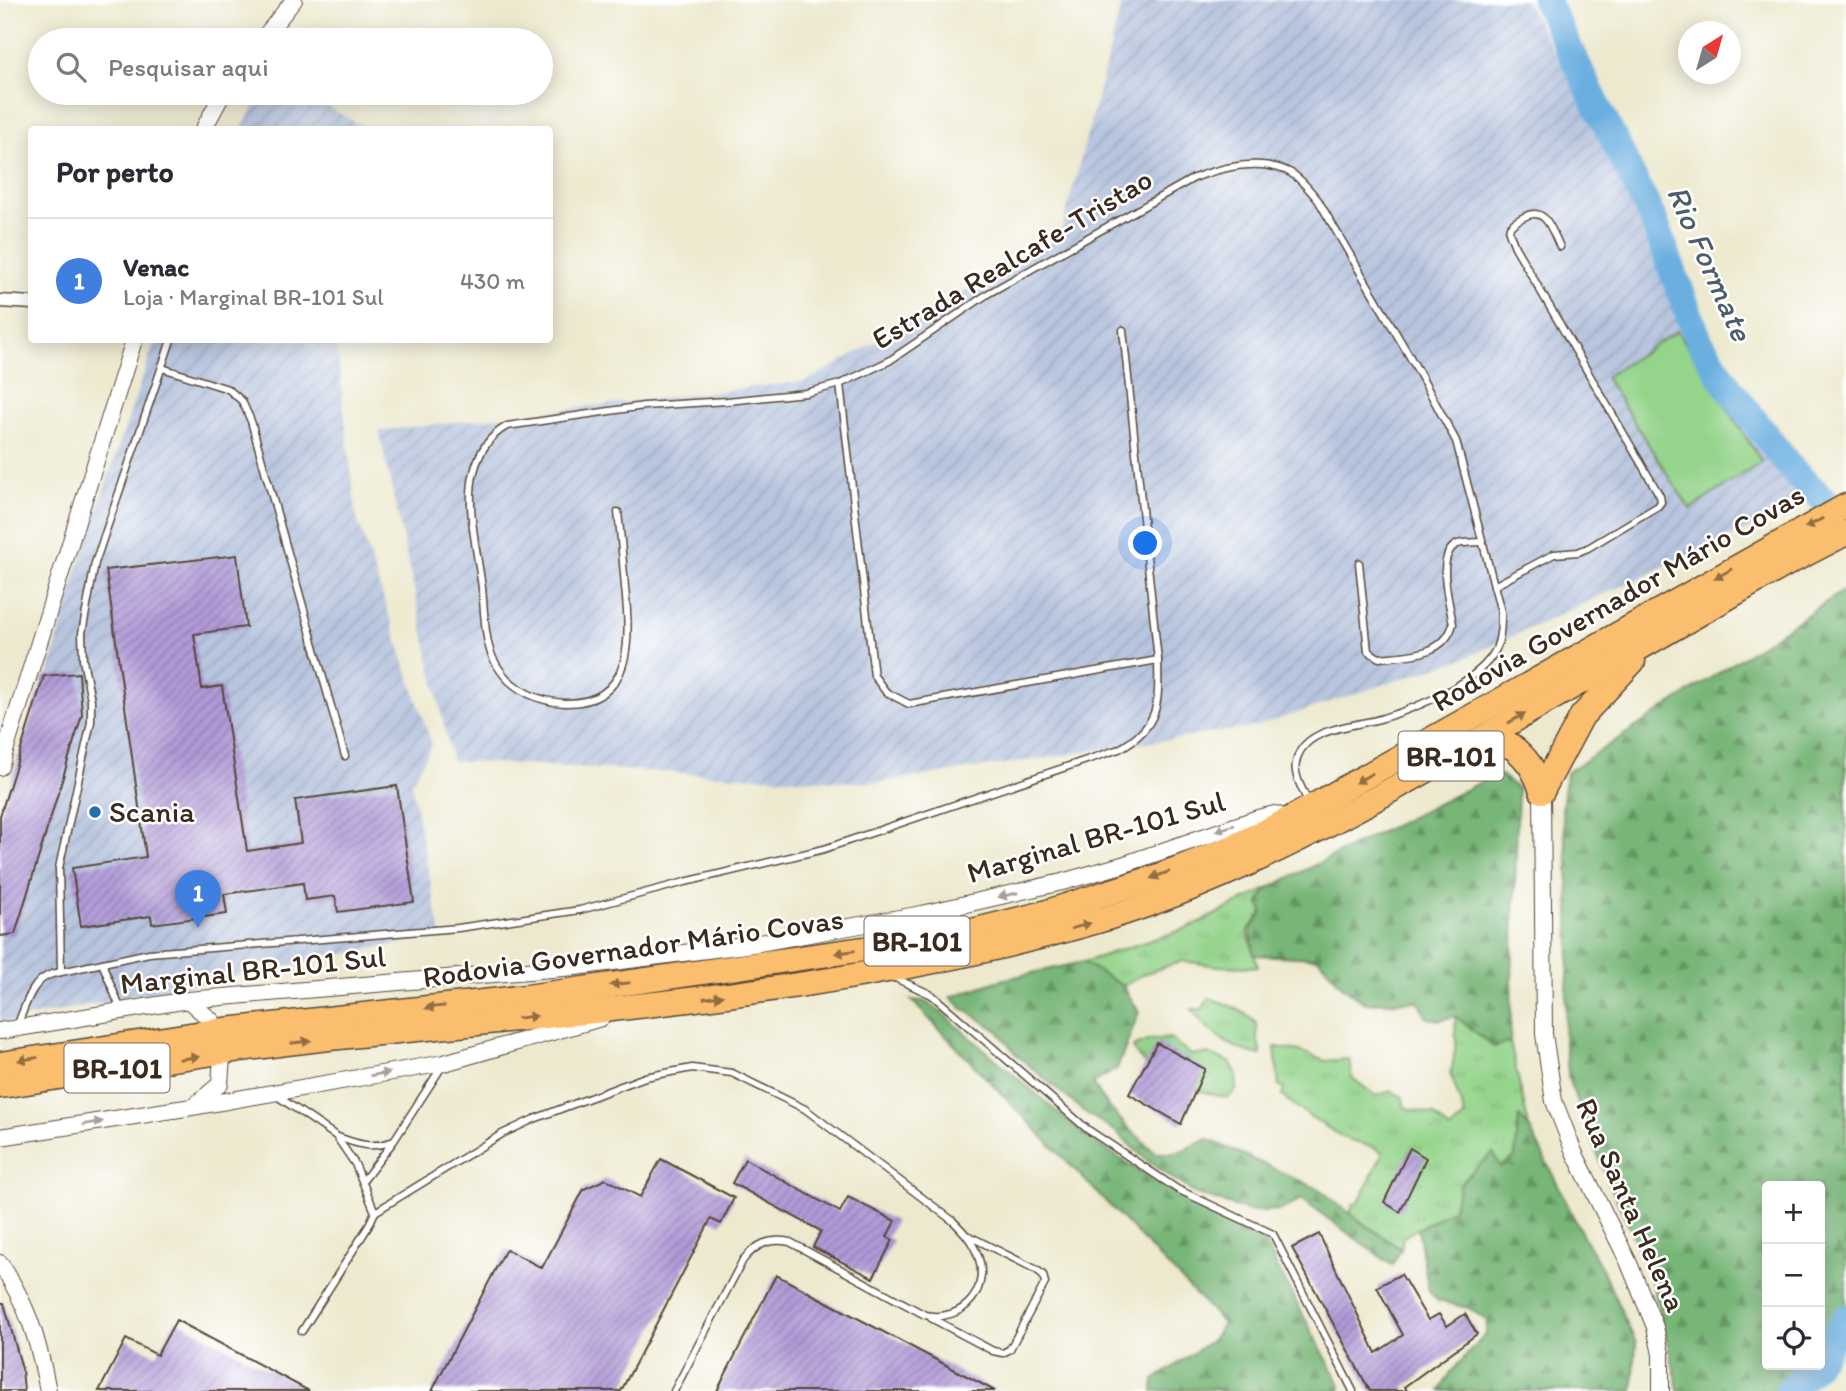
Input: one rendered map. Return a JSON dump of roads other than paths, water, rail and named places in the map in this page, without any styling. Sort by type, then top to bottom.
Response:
[{"type":"highway","name":"Rodovia Governador Mário Covas","points":[[0,1086],[311,1040],[725,995],[922,964],[1081,926],[1170,896],[1346,817],[1656,638],[1785,551],[1846,506]]},
{"type":"highway","name":"Rodovia Governador Mário Covas","points":[[0,1064],[216,1031],[527,997],[948,937],[1041,914],[1159,876],[1231,848],[1785,551],[1846,533]]},
{"type":"highway","points":[[1542,791],[1582,716],[1656,638]]},
{"type":"highway","points":[[1241,866],[1364,819],[1499,746],[1510,745],[1522,754],[1535,769],[1542,791]]},
{"type":"street","points":[[271,28],[293,0]]},
{"type":"street","points":[[205,126],[217,105]]},
{"type":"street","points":[[0,301],[28,303]]},
{"type":"street","points":[[0,767],[133,343]]},
{"type":"street","name":"Rua Santa Helena","points":[[1542,791],[1544,1034],[1554,1101],[1574,1152],[1628,1261],[1656,1327],[1661,1354],[1661,1391]]},
{"type":"street","name":"Marginal BR-101 Sul","points":[[8,1030],[188,1000],[575,967],[753,944],[922,914],[1062,882],[1258,818],[1300,813]]},
{"type":"street","points":[[188,1000],[212,1021],[216,1028]]},
{"type":"street","points":[[0,1137],[444,1063],[646,1005]]},
{"type":"street","points":[[192,1107],[219,1084],[222,1057]]},
{"type":"street","points":[[0,1263],[16,1287],[32,1322],[48,1391]]},
{"type":"lane","name":"Estrada Realcafe-Tristao","points":[[618,512],[628,624],[627,650],[621,672],[612,686],[598,697],[582,702],[563,703],[533,697],[502,673],[489,646],[471,499],[474,472],[484,447],[495,433],[507,426],[630,408],[806,393],[839,384],[889,361],[989,293],[1194,178],[1222,168],[1270,167],[1290,173],[1303,183],[1318,201],[1418,369],[1456,441],[1501,612],[1497,647],[1478,672],[1385,718],[1330,730],[1312,740],[1296,761],[1300,813]]},
{"type":"lane","points":[[1494,586],[1555,554],[1578,552],[1588,548],[1661,502],[1515,247],[1509,232],[1510,227],[1532,213],[1539,213],[1560,247]]},
{"type":"lane","points":[[8,1030],[36,984],[43,977],[61,972],[149,953],[458,928],[580,910],[824,849],[1119,749],[1135,741],[1155,715],[1159,695],[1158,660],[1123,330]]},
{"type":"lane","points":[[61,972],[59,868],[91,722],[91,700],[83,660],[82,633],[95,563],[170,343]]},
{"type":"lane","points":[[162,368],[228,389],[242,401],[251,421],[345,756]]},
{"type":"lane","points":[[839,384],[874,676],[886,692],[909,704],[1158,660]]},
{"type":"lane","points":[[1359,563],[1368,651],[1378,658],[1423,654],[1443,643],[1453,624],[1444,567],[1448,554],[1459,544],[1481,542]]},
{"type":"lane","points":[[102,963],[121,1010]]},
{"type":"lane","points":[[879,971],[932,995],[1087,1129],[1177,1189],[1273,1234],[1353,1391]]},
{"type":"lane","points":[[363,1181],[393,1142],[444,1063]]},
{"type":"lane","points":[[302,1331],[368,1227],[374,1212],[502,1133],[645,1077],[692,1068],[732,1073],[805,1109],[898,1178],[967,1235],[977,1253],[980,1268],[980,1284],[973,1298],[963,1309],[952,1315],[939,1318],[925,1315]]},
{"type":"lane","points":[[272,1093],[336,1136],[365,1146],[376,1147],[393,1142]]},
{"type":"lane","points":[[336,1136],[355,1164],[374,1212]]},
{"type":"lane","points":[[674,1391],[743,1260],[753,1248],[765,1242],[779,1240],[790,1242],[993,1351],[1003,1353],[1010,1349],[1040,1294],[1045,1283],[1043,1275],[967,1235]]},
{"type":"waterway","name":"Rio Formate","points":[[1545,0],[1654,221],[1699,341],[1730,389],[1794,472],[1827,503],[1846,531]]},
{"type":"waterway","name":"Rio Formate","points":[[1825,1350],[1846,1318]]},
{"type":"waterway","name":"Rio Formate","points":[[1789,1391],[1810,1370]]},
{"type":"place","name":"Scania","points":[[95,812]]},
{"type":"place","name":"Venac","points":[[198,928]]}]
